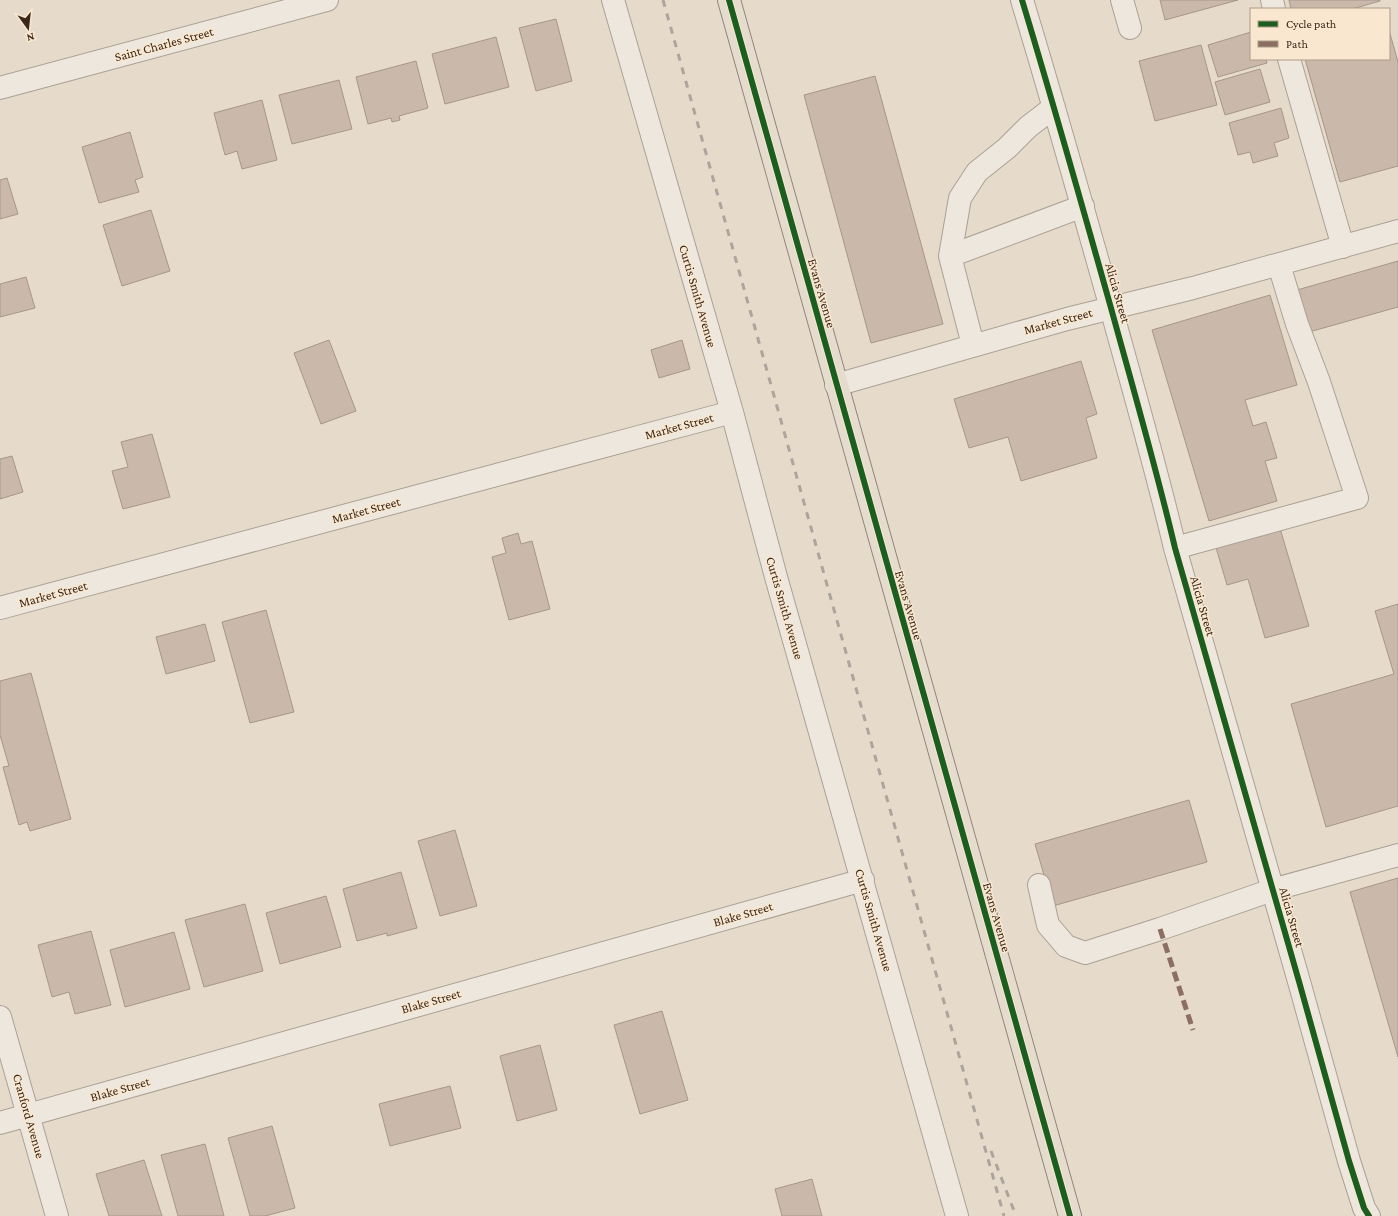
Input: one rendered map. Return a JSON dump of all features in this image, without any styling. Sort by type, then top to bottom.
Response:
[{"type":"main road","name":"Evans Avenue","points":[[729,0],[1070,1216]]},
{"type":"street","name":"Saint Charles Street","points":[[0,88],[327,0]]},
{"type":"street","name":"Curtis Smith Avenue","points":[[613,0],[732,412],[778,585],[863,880],[957,1216]]},
{"type":"street","name":"Alicia Street","points":[[1022,0],[1083,206],[1160,487],[1175,548],[1348,1161],[1364,1208],[1369,1216]]},
{"type":"street","points":[[1122,0],[1130,28]]},
{"type":"street","points":[[1289,60],[1343,246]]},
{"type":"street","points":[[973,345],[950,256],[960,198],[977,172],[1007,148],[1028,127],[1054,107]]},
{"type":"street","points":[[950,256],[1083,206]]},
{"type":"street","name":"Market Street","points":[[836,385],[1111,307],[1193,288],[1398,232]]},
{"type":"street","points":[[1175,548],[1357,498],[1320,382],[1297,324],[1279,265]]},
{"type":"street","name":"Market Street","points":[[0,608],[732,412]]},
{"type":"street","points":[[1039,884],[1048,925],[1066,946],[1086,953],[1272,890],[1398,855]]},
{"type":"street","name":"Blake Street","points":[[0,1122],[863,880]]},
{"type":"street","name":"Cranford Avenue","points":[[0,1017],[57,1216]]},
{"type":"building","points":[[1160,0],[1238,0],[1165,20]]},
{"type":"building","points":[[1289,0],[1380,0],[1356,8],[1291,8]]},
{"type":"building","points":[[556,19],[572,81],[536,91],[519,28]]},
{"type":"building","points":[[1250,32],[1250,60],[1266,60],[1267,63],[1218,77],[1208,45]]},
{"type":"building","points":[[1390,34],[1398,62],[1398,166],[1340,182],[1305,60],[1390,60]]},
{"type":"building","points":[[496,37],[509,87],[445,104],[432,54]]},
{"type":"building","points":[[1201,45],[1217,105],[1155,121],[1139,61]]},
{"type":"building","points":[[416,61],[428,108],[399,116],[400,120],[392,122],[391,118],[368,124],[356,77]]},
{"type":"building","points":[[1260,69],[1270,102],[1225,115],[1215,82]]},
{"type":"building","points":[[875,76],[943,324],[871,343],[804,95]]},
{"type":"building","points":[[339,80],[352,129],[292,144],[279,95]]},
{"type":"building","points":[[262,100],[277,160],[242,169],[237,151],[225,155],[214,113]]},
{"type":"building","points":[[1281,108],[1289,138],[1274,143],[1278,156],[1253,163],[1250,152],[1238,155],[1229,123]]},
{"type":"building","points":[[130,132],[143,177],[135,180],[139,192],[99,203],[82,147]]},
{"type":"building","points":[[7,178],[18,214],[0,219],[0,180]]},
{"type":"building","points":[[151,210],[170,271],[122,286],[103,225]]},
{"type":"building","points":[[1398,261],[1398,307],[1309,332],[1297,290]]},
{"type":"building","points":[[26,277],[35,308],[0,317],[0,284]]},
{"type":"building","points":[[1270,295],[1297,385],[1245,400],[1253,426],[1266,422],[1277,458],[1265,461],[1277,501],[1209,521],[1152,330]]},
{"type":"building","points":[[329,340],[356,411],[321,424],[294,353]]},
{"type":"building","points":[[682,340],[690,369],[659,378],[651,350]]},
{"type":"building","points":[[1081,361],[1097,414],[1086,418],[1097,458],[1021,481],[1008,437],[969,448],[954,399]]},
{"type":"building","points":[[152,434],[170,497],[123,509],[112,471],[128,467],[121,442]]},
{"type":"building","points":[[12,456],[23,492],[0,499],[0,459]]},
{"type":"building","points":[[1279,525],[1309,626],[1265,638],[1248,579],[1227,585],[1215,544]]},
{"type":"building","points":[[518,533],[521,544],[532,541],[550,609],[509,620],[492,557],[506,553],[502,538]]},
{"type":"building","points":[[1398,604],[1398,806],[1326,827],[1291,704],[1394,674],[1375,611]]},
{"type":"building","points":[[266,610],[294,712],[250,723],[222,622]]},
{"type":"building","points":[[205,624],[215,661],[166,674],[156,637]]},
{"type":"building","points":[[31,673],[71,819],[30,831],[27,822],[19,825],[3,767],[9,766],[0,735],[0,681]]},
{"type":"building","points":[[1189,800],[1207,862],[1053,906],[1035,844]]},
{"type":"building","points":[[455,830],[477,906],[440,916],[418,841]]},
{"type":"building","points":[[401,872],[417,928],[387,936],[387,933],[357,941],[343,889]]},
{"type":"building","points":[[1398,878],[1398,1057],[1350,892]]},
{"type":"building","points":[[326,896],[341,947],[280,964],[266,913]]},
{"type":"building","points":[[245,904],[263,971],[204,987],[185,920]]},
{"type":"building","points":[[91,931],[111,1005],[75,1014],[69,992],[52,997],[38,945]]},
{"type":"building","points":[[174,932],[190,989],[125,1007],[110,950]]},
{"type":"building","points":[[662,1011],[688,1100],[640,1114],[614,1025]]},
{"type":"building","points":[[540,1045],[557,1110],[517,1121],[500,1056]]},
{"type":"building","points":[[450,1086],[461,1128],[390,1146],[379,1104]]},
{"type":"building","points":[[272,1126],[295,1208],[265,1216],[250,1216],[228,1138]]},
{"type":"building","points":[[205,1144],[224,1216],[178,1216],[161,1155]]},
{"type":"building","points":[[144,1160],[162,1216],[109,1216],[96,1174]]},
{"type":"building","points":[[812,1179],[822,1216],[782,1216],[775,1189]]},
{"type":"railway","points":[[663,0],[1004,1216]]},
{"type":"railway","points":[[991,1151],[1016,1216]]},
{"type":"marked path","points":[[1160,929],[1193,1030]]},
{"type":"cycle path","points":[[729,0],[1070,1216]]},
{"type":"cycle path","points":[[1022,0],[1111,308],[1175,548],[1349,1161],[1364,1208],[1369,1216]]}]
